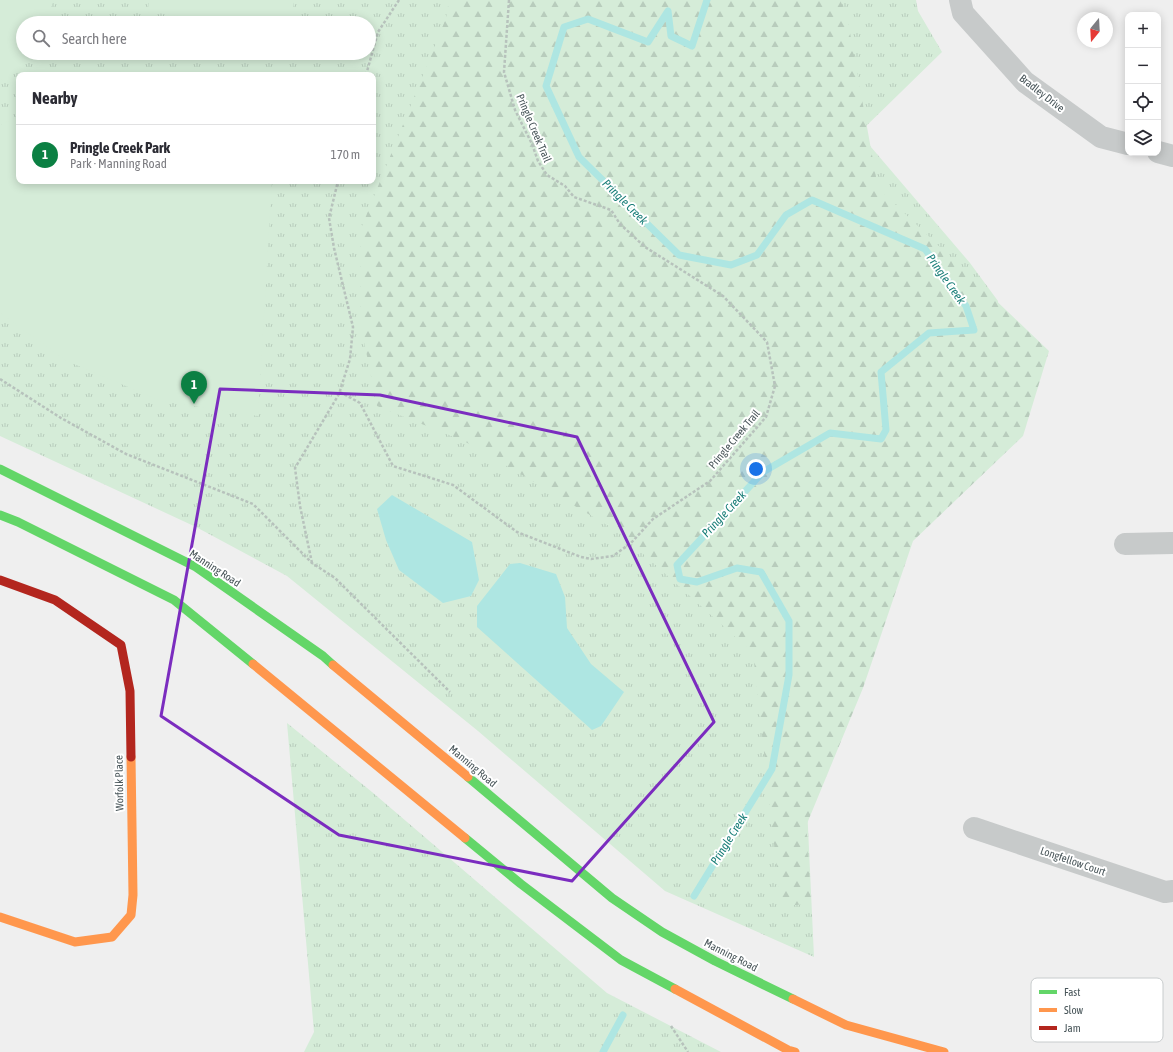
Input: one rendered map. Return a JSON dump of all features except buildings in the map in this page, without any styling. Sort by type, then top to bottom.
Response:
[{"type":"main road","name":"Manning Road","points":[[0,469],[196,567],[323,656],[612,898],[662,932],[715,961],[846,1025],[944,1052]]},
{"type":"main road","points":[[0,515],[18,522],[174,600],[380,767],[521,884],[621,960],[788,1050],[795,1052]]},
{"type":"main road","name":"Worfolk Place","points":[[0,580],[56,600],[121,645],[130,691],[133,895],[131,915],[112,937],[75,942],[0,917]]},
{"type":"street","name":"Bradley Drive","points":[[960,0],[963,14],[1025,82],[1101,137],[1125,143]]},
{"type":"street","points":[[1161,153],[1173,156]]},
{"type":"street","points":[[1125,544],[1173,543]]},
{"type":"street","name":"Longfellow Court","points":[[974,828],[1165,892],[1173,891]]},
{"type":"path","points":[[376,39],[378,32],[399,0]]},
{"type":"path","name":"Pringle Creek Trail","points":[[340,392],[360,403],[393,466],[452,485],[517,532],[581,557],[591,559],[613,556],[631,543],[653,519],[710,481],[766,417],[775,386],[767,342],[723,296],[645,247],[620,224],[611,210],[574,197],[565,186],[547,175],[538,161],[532,144],[515,110],[504,72],[509,0]]},
{"type":"path","points":[[367,72],[370,60]]},
{"type":"path","points":[[312,563],[300,506],[295,468],[340,392],[350,359],[353,327],[334,248],[329,218],[337,184]]},
{"type":"path","points":[[0,379],[61,418],[126,454],[253,504],[312,563],[335,578],[450,692]]},
{"type":"path","points":[[670,1026],[688,1052]]},
{"type":"highlighted area","points":[[220,389],[380,395],[577,437],[714,722],[572,881],[339,835],[161,716]]},
{"type":"green space","points":[[0,0],[916,0],[918,11],[942,52],[859,133],[970,263],[998,301],[994,373],[822,647],[807,806],[814,957],[665,891],[478,731],[287,576],[196,527],[0,436]]},
{"type":"green space","points":[[0,0],[54,0],[47,16],[16,16],[16,60],[22,60],[7,84],[0,79]]},
{"type":"green space","points":[[149,0],[294,0],[292,16],[182,16],[148,12]]},
{"type":"green space","points":[[449,0],[840,0],[847,16],[878,188],[1049,351],[1023,436],[913,541],[863,688],[806,826],[811,903],[781,907],[753,653],[619,532],[464,441],[377,406],[360,321],[360,231],[446,18]]},
{"type":"green space","points":[[133,66],[175,72],[120,72]]},
{"type":"green space","points":[[16,117],[16,184],[272,184],[258,416],[161,401],[67,361],[0,313],[0,125]]},
{"type":"green space","points":[[287,723],[372,792],[607,993],[721,1052],[304,1052],[314,1032]]},
{"type":"water","points":[[392,495],[472,542],[479,580],[471,596],[443,603],[399,570],[386,540],[377,509]]},
{"type":"water","points":[[520,563],[556,574],[565,597],[567,628],[591,664],[624,692],[601,726],[592,730],[477,627],[477,606],[510,564]]},
{"type":"waterway","name":"Pringle Creek","points":[[694,896],[772,769],[789,675],[789,621],[761,572],[737,568],[697,582],[680,579],[677,565],[763,472],[830,433],[881,439],[886,430],[881,372],[929,333],[974,330],[966,306],[925,249],[812,200],[786,215],[757,255],[731,265],[679,255],[579,157],[546,86],[564,27],[588,19],[648,42],[668,11],[671,36],[692,46],[707,0]]},
{"type":"waterway","name":"Pringle Creek","points":[[603,1052],[623,1015]]},
{"type":"traffic: fast","points":[[0,469],[196,567],[323,656],[333,665]]},
{"type":"traffic: fast","points":[[0,515],[18,522],[174,600],[253,664]]},
{"type":"traffic: fast","points":[[468,777],[612,898],[662,932],[715,961],[793,999]]},
{"type":"traffic: fast","points":[[465,838],[521,884],[621,960],[675,989]]},
{"type":"traffic: slow","points":[[253,664],[465,838]]},
{"type":"traffic: slow","points":[[333,665],[468,777]]},
{"type":"traffic: slow","points":[[0,917],[75,942],[112,937],[131,915],[133,895],[131,757]]},
{"type":"traffic: slow","points":[[675,989],[788,1050],[795,1052]]},
{"type":"traffic: slow","points":[[793,999],[846,1025],[944,1052]]},
{"type":"traffic: jam","points":[[0,580],[55,600],[121,645],[130,691],[131,757]]},
{"type":"place","name":"Pringle Creek Park","points":[[194,404]]}]
